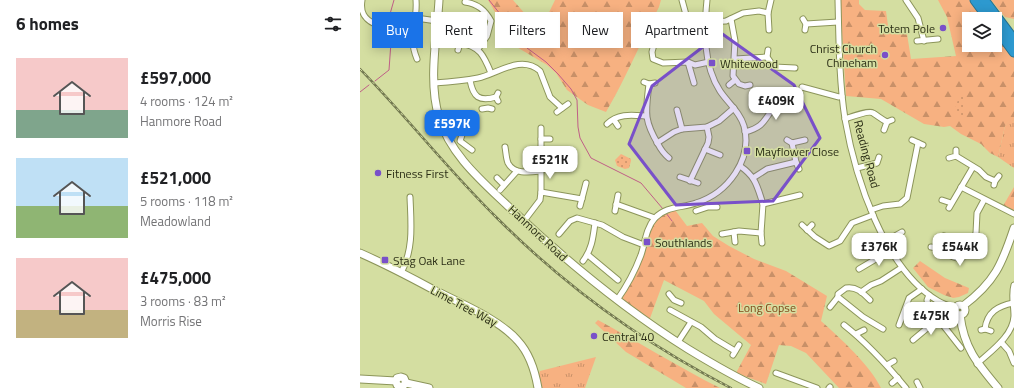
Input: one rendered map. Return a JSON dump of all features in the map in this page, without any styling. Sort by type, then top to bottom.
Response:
[{"type":"highway","points":[[974,0],[983,12]]},
{"type":"highway","points":[[984,0],[1014,40]]},
{"type":"highway","points":[[1002,36],[1014,52]]},
{"type":"street","points":[[362,0],[361,14],[372,23]]},
{"type":"street","points":[[416,0],[416,12]]},
{"type":"street","name":"Hanmore Road","points":[[438,12],[439,0]]},
{"type":"street","points":[[682,0],[685,12]]},
{"type":"street","points":[[706,12],[707,0]]},
{"type":"street","points":[[769,30],[768,13],[771,0]]},
{"type":"street","name":"Reading Road","points":[[838,0],[842,96],[845,119],[857,168],[872,213],[902,268],[929,295],[939,302],[955,308]]},
{"type":"street","points":[[906,0],[918,18],[924,41]]},
{"type":"street","points":[[462,8],[464,1],[478,6],[484,10],[491,21],[487,36],[478,49]]},
{"type":"street","points":[[723,21],[743,13],[759,11],[768,13]]},
{"type":"street","points":[[731,19],[735,41],[735,59],[733,69],[737,82],[745,86],[750,85]]},
{"type":"street","points":[[805,24],[838,22]]},
{"type":"street","points":[[916,41],[938,39]]},
{"type":"street","points":[[410,48],[416,59]]},
{"type":"street","name":"Hanmore Road","points":[[434,48],[435,102],[438,117],[447,136],[459,154],[480,179],[578,270],[652,326],[759,388]]},
{"type":"street","points":[[475,48],[478,49],[484,57],[491,73]]},
{"type":"street","points":[[653,48],[652,52],[653,59],[664,63],[688,62],[696,65],[709,62]]},
{"type":"street","points":[[618,300],[632,276],[644,245],[648,229],[655,218],[666,209],[696,203],[716,193],[730,180],[740,166],[746,145],[742,120],[717,86],[712,76],[706,48]]},
{"type":"street","points":[[768,50],[767,57],[774,67],[795,68]]},
{"type":"street","points":[[735,59],[767,57]]},
{"type":"street","points":[[688,62],[691,80]]},
{"type":"street","points":[[434,83],[470,80],[519,64],[536,68],[543,77],[550,97],[562,108]]},
{"type":"street","points":[[470,80],[471,88],[479,97],[486,100],[497,97]]},
{"type":"street","points":[[729,85],[737,82]]},
{"type":"street","points":[[656,83],[646,83],[646,116],[648,127],[662,156],[669,158]]},
{"type":"street","points":[[802,87],[840,97],[842,96]]},
{"type":"street","points":[[745,132],[754,130],[766,121],[775,105],[780,100],[797,94],[798,106]]},
{"type":"street","points":[[486,100],[487,109]]},
{"type":"street","points":[[558,112],[568,104]]},
{"type":"street","points":[[657,143],[674,132],[682,129],[707,127],[719,121],[734,108]]},
{"type":"street","points":[[677,110],[676,118],[682,129]]},
{"type":"street","points":[[845,119],[869,112],[874,113],[877,117],[889,121],[884,130]]},
{"type":"street","points":[[608,124],[627,114],[646,116]]},
{"type":"street","points":[[614,120],[618,126]]},
{"type":"street","points":[[690,181],[706,149],[709,137],[707,127]]},
{"type":"street","points":[[524,221],[540,200],[541,128]]},
{"type":"street","points":[[459,154],[470,148],[460,141],[464,129]]},
{"type":"street","points":[[541,139],[550,139]]},
{"type":"street","points":[[799,168],[790,142],[805,140]]},
{"type":"street","points":[[829,246],[840,241],[852,223],[883,206],[900,204],[907,198],[921,144],[912,140]]},
{"type":"street","points":[[506,146],[508,163],[512,168],[517,171],[541,171]]},
{"type":"street","points":[[706,149],[720,155]]},
{"type":"street","points":[[956,150],[956,156]]},
{"type":"street","points":[[558,156],[559,163]]},
{"type":"street","points":[[541,158],[567,156]]},
{"type":"street","points":[[949,158],[956,156],[994,183],[999,176]]},
{"type":"street","points":[[857,168],[878,164],[879,157]]},
{"type":"street","points":[[753,178],[767,169],[796,162]]},
{"type":"street","points":[[740,166],[749,172],[753,178],[762,204],[762,243]]},
{"type":"street","points":[[942,200],[950,205],[973,167]]},
{"type":"street","points":[[500,190],[517,171]]},
{"type":"street","points":[[680,177],[698,183]]},
{"type":"street","points":[[497,178],[504,185]]},
{"type":"street","points":[[580,206],[586,183]]},
{"type":"street","points":[[961,187],[1014,214]]},
{"type":"street","points":[[791,190],[793,197]]},
{"type":"street","points":[[541,192],[582,199]]},
{"type":"street","points":[[615,211],[618,195]]},
{"type":"street","points":[[762,204],[800,195]]},
{"type":"street","points":[[401,273],[406,263],[411,242],[410,197]]},
{"type":"street","points":[[707,198],[708,206]]},
{"type":"street","points":[[931,247],[938,248],[954,258],[962,258],[968,250],[970,239],[977,228],[977,213],[984,200]]},
{"type":"street","points":[[616,204],[655,218]]},
{"type":"street","points":[[696,210],[708,206],[717,207]]},
{"type":"street","points":[[564,232],[570,220],[577,218],[608,228],[622,237],[644,245]]},
{"type":"street","points":[[583,261],[588,255],[593,244],[595,223]]},
{"type":"street","points":[[807,230],[812,224]]},
{"type":"street","points":[[802,225],[829,246]]},
{"type":"street","points":[[963,306],[984,288],[992,278],[1000,265],[1014,228]]},
{"type":"street","points":[[722,234],[734,232],[761,232]]},
{"type":"street","points":[[734,232],[735,242]]},
{"type":"street","points":[[859,269],[889,245],[902,232]]},
{"type":"street","points":[[938,248],[944,236]]},
{"type":"street","points":[[970,239],[978,244]]},
{"type":"street","points":[[879,250],[889,245]]},
{"type":"street","points":[[828,252],[829,246]]},
{"type":"street","name":"Lime Tree Way","points":[[360,253],[498,323],[518,340],[527,353],[534,369],[538,388]]},
{"type":"street","points":[[588,255],[618,280]]},
{"type":"street","points":[[861,292],[902,268]]},
{"type":"street","points":[[610,273],[615,269]]},
{"type":"street","points":[[977,364],[1001,342],[1014,322],[1014,285]]},
{"type":"street","points":[[830,307],[838,297],[838,294],[846,288],[854,288],[870,300]]},
{"type":"street","points":[[899,325],[909,298],[922,289]]},
{"type":"street","points":[[669,294],[674,300],[681,303]]},
{"type":"street","points":[[929,295],[927,300],[928,306],[962,348]]},
{"type":"street","points":[[838,297],[882,327]]},
{"type":"street","points":[[674,300],[669,312],[701,327],[734,353],[739,345]]},
{"type":"street","points":[[985,330],[988,316],[993,310],[1013,303]]},
{"type":"street","points":[[963,306],[959,304],[955,308],[956,312],[960,315],[961,327],[967,345],[977,364],[998,388]]},
{"type":"street","points":[[960,315],[965,311],[963,306]]},
{"type":"street","points":[[913,341],[938,319]]},
{"type":"street","points":[[678,342],[691,322]]},
{"type":"street","points":[[844,325],[856,334],[887,365],[906,388]]},
{"type":"street","points":[[856,334],[864,330]]},
{"type":"street","points":[[1001,342],[1009,352],[1014,363]]},
{"type":"street","points":[[887,365],[894,361]]},
{"type":"street","points":[[776,373],[817,388]]},
{"type":"street","points":[[360,379],[396,381],[397,378],[402,377],[406,383],[428,388]]},
{"type":"street","points":[[892,383],[898,378]]},
{"type":"street","points":[[917,382],[920,388]]},
{"type":"highlighted area","points":[[721,33],[794,85],[820,138],[773,201],[676,205],[629,144],[652,86]]},
{"type":"green space","points":[[488,0],[513,0],[523,12],[495,12]]},
{"type":"green space","points":[[555,0],[661,0],[656,12],[631,12],[631,48],[639,48],[606,112],[588,105],[567,90],[556,73],[547,65],[518,48],[560,48],[560,12],[549,12]]},
{"type":"green space","points":[[840,0],[859,0],[859,4],[865,10],[886,11],[889,33],[907,34],[911,59],[956,56],[947,17],[938,0],[972,0],[981,12],[962,12],[962,52],[1002,52],[1002,38],[1014,57],[1014,122],[1010,120],[1005,126],[998,157],[990,153],[981,144],[961,134],[950,126],[944,127],[924,124],[881,99],[846,96]]},
{"type":"green space","points":[[991,0],[1014,0],[1014,19],[1005,17]]},
{"type":"green space","points":[[960,94],[964,95],[964,117],[954,111]]},
{"type":"green space","points":[[1010,119],[1014,122],[1014,168],[998,157],[1005,126]]},
{"type":"green space","points":[[621,154],[631,159],[629,168],[625,169],[617,166],[615,160]]},
{"type":"green space","points":[[1014,187],[1014,209],[1013,211],[1003,206]]},
{"type":"green space","name":"Long Copse","points":[[675,210],[687,226],[702,223],[713,236],[729,246],[754,259],[786,271],[827,296],[821,321],[862,361],[870,370],[881,388],[839,388],[806,353],[791,346],[779,345],[766,384],[736,373],[751,345],[714,314],[704,301],[664,280],[649,321],[621,300],[636,275],[649,231],[656,219]]},
{"type":"green space","points":[[920,261],[945,278],[969,288],[968,293],[953,298],[928,287],[913,268]]},
{"type":"green space","points":[[598,320],[720,388],[686,388],[626,352],[595,323]]},
{"type":"green space","points":[[596,357],[585,388],[541,388],[540,371]]},
{"type":"waterway","points":[[375,81],[389,70],[391,42],[390,14],[394,0]]},
{"type":"waterway","points":[[489,0],[527,48],[546,62],[571,89],[577,100],[580,138],[591,158],[641,183],[663,209]]},
{"type":"waterway","points":[[360,92],[369,85]]},
{"type":"waterway","points":[[666,213],[672,221]]},
{"type":"railway","points":[[360,69],[479,200],[550,267],[578,290],[637,333],[699,371],[731,388]]},
{"type":"place","name":"Totem Pole","points":[[943,28]]},
{"type":"place","name":"Christ Church Chineham","points":[[885,55]]},
{"type":"place","name":"Whitewood","points":[[712,63]]},
{"type":"place","name":"Mayflower Close","points":[[747,151]]},
{"type":"place","name":"Fitness First","points":[[378,173]]},
{"type":"place","name":"Southlands","points":[[647,242]]},
{"type":"place","name":"Stag Oak Lane","points":[[385,260]]},
{"type":"place","name":"Central 40","points":[[594,336]]}]
